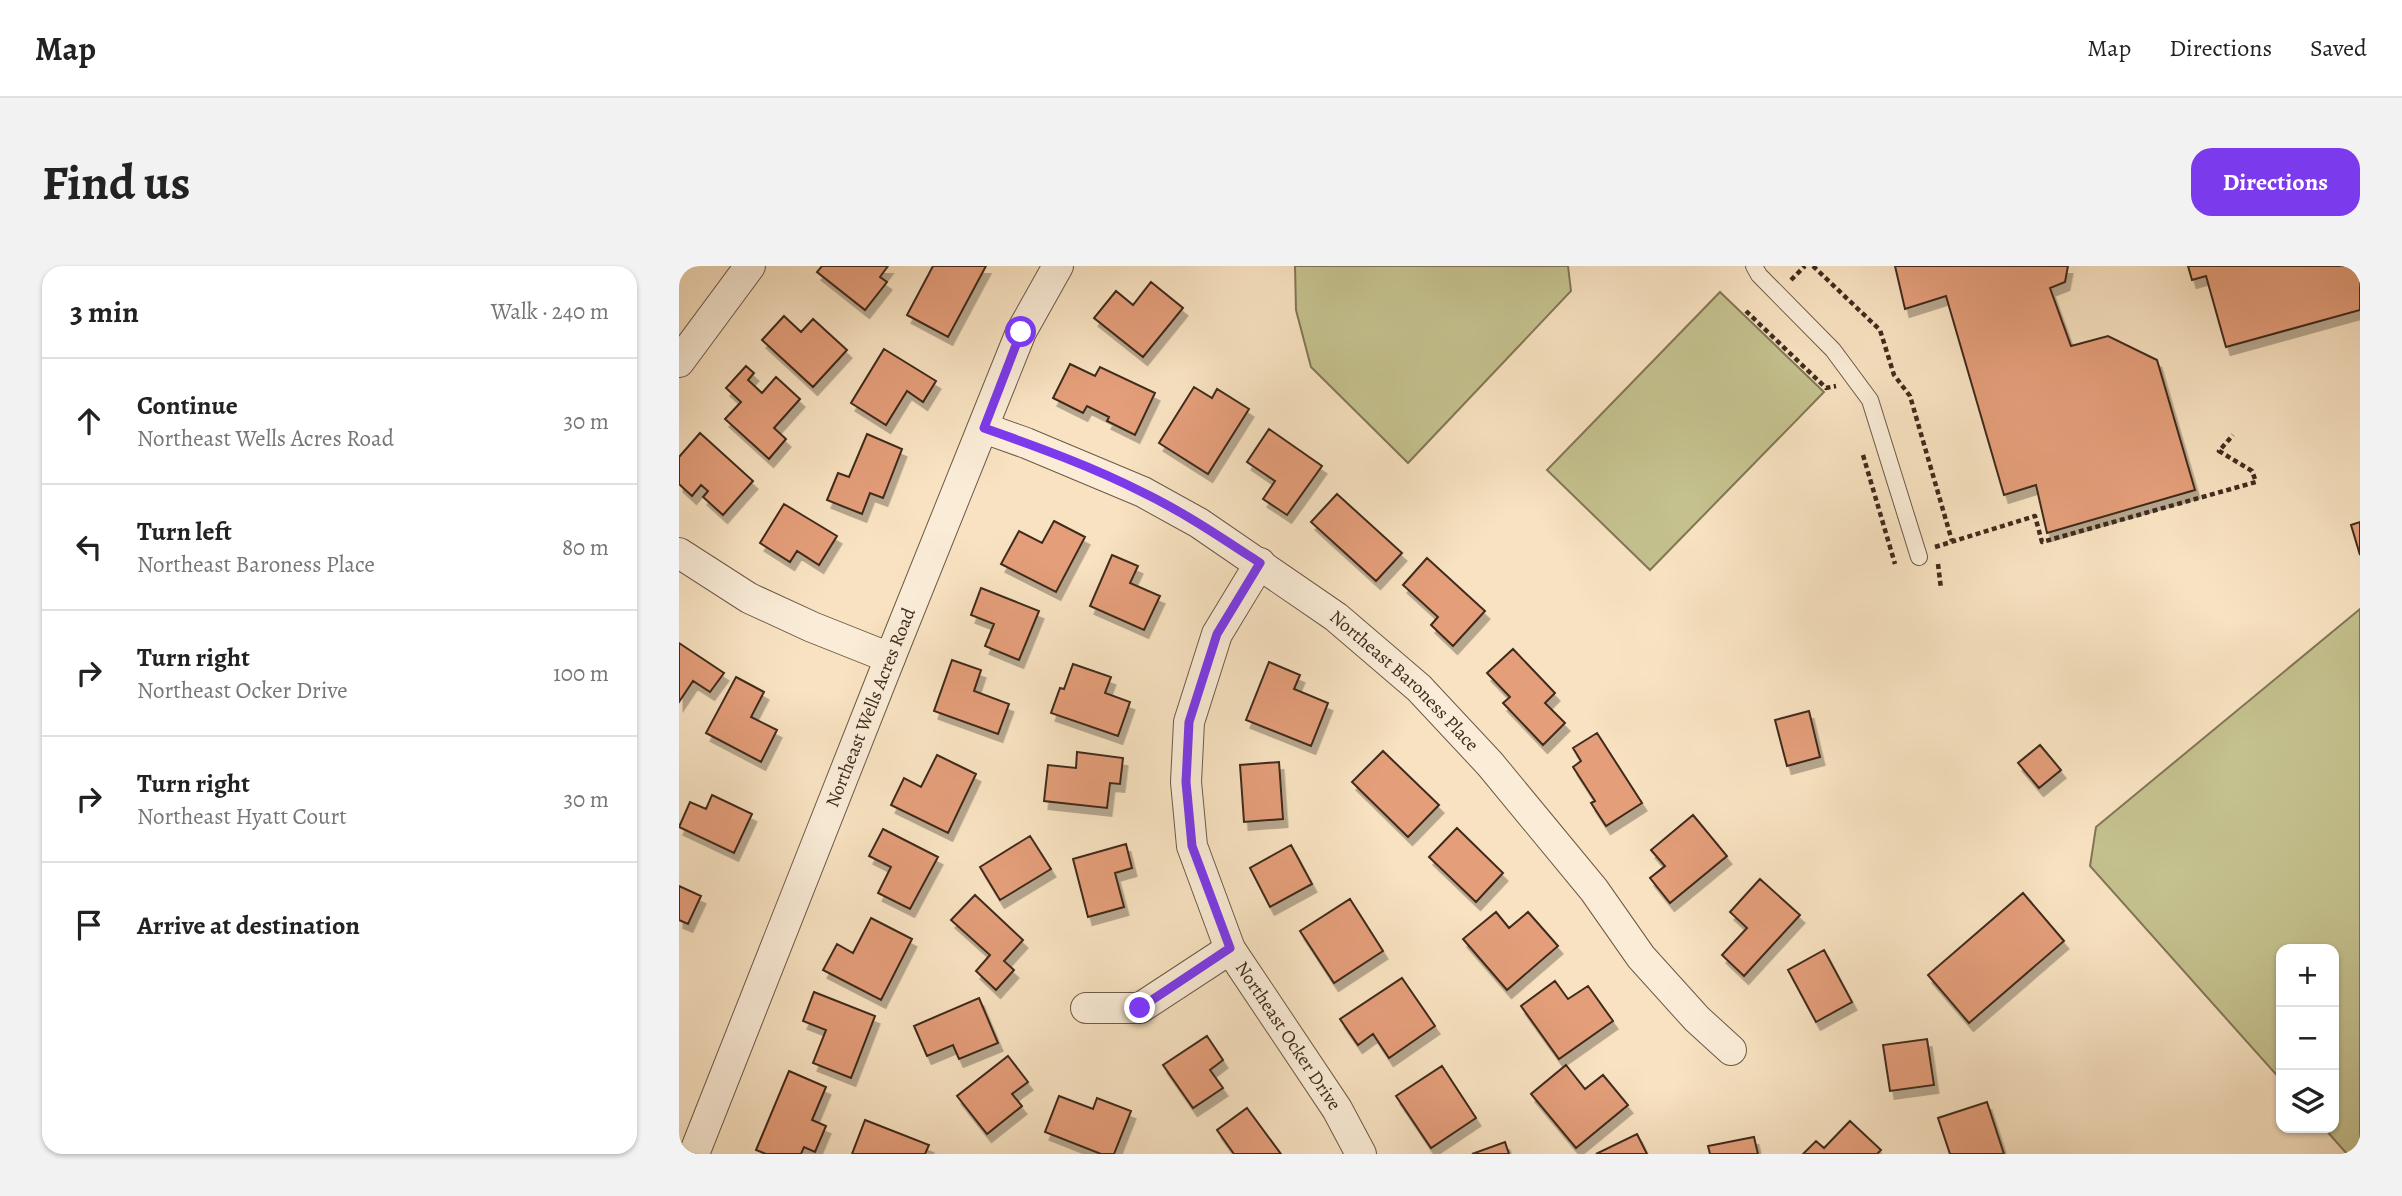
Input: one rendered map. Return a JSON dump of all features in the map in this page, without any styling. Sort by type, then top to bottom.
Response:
[{"type":"street","points":[[679,362],[750,266]]},
{"type":"street","name":"Northeast Wells Acres Road","points":[[694,1154],[1021,332],[1058,266]]},
{"type":"street","name":"Northeast Baroness Place","points":[[984,428],[1143,492],[1199,523],[1336,617],[1419,688],[1490,764],[1594,890],[1641,957],[1697,1019],[1731,1050]]},
{"type":"street","points":[[679,553],[748,598],[812,627],[890,657]]},
{"type":"street","name":"Northeast Ocker Drive","points":[[1260,563],[1217,634],[1189,722],[1186,782],[1192,846],[1230,948],[1337,1109],[1360,1154]]},
{"type":"street","points":[[1086,1008],[1140,1008],[1230,948]]},
{"type":"lane","points":[[1754,266],[1759,275],[1833,350],[1870,400],[1919,557]]},
{"type":"path","points":[[1814,266],[1880,330],[1894,375],[1910,396],[1952,541]]},
{"type":"path","points":[[1746,311],[1826,388],[1842,386]]},
{"type":"path","points":[[1941,589],[1941,573],[1934,547],[2035,516],[2042,542],[2256,482],[2252,471],[2219,451],[2233,435]]},
{"type":"path","points":[[1861,449],[1895,564]]},
{"type":"shaded area","points":[[1295,266],[1568,266],[1571,291],[1408,463],[1311,367],[1296,310]]},
{"type":"shaded area","points":[[1720,292],[1824,392],[1650,570],[1547,470]]},
{"type":"shaded area","points":[[2360,609],[2360,1154],[2347,1154],[2328,1133],[2339,1133],[2339,944],[2276,944],[2276,1074],[2090,866],[2096,827]]},
{"type":"building","points":[[822,266],[888,266],[880,277],[887,282],[865,310],[817,272]]},
{"type":"building","points":[[933,266],[986,266],[948,337],[907,315]]},
{"type":"building","points":[[1895,266],[2068,266],[2065,282],[2050,288],[2071,346],[2108,336],[2157,360],[2195,490],[2047,533],[2036,485],[2004,495],[1946,296],[1905,309]]},
{"type":"building","points":[[2188,266],[2360,266],[2360,310],[2226,347],[2206,276],[2192,280]]},
{"type":"building","points":[[1151,282],[1183,308],[1143,357],[1094,318],[1116,291],[1133,305]]},
{"type":"building","points":[[784,316],[801,332],[813,319],[847,350],[813,387],[762,340]]},
{"type":"building","points":[[884,349],[936,381],[923,402],[907,391],[886,425],[851,403]]},
{"type":"building","points":[[1070,364],[1095,376],[1100,367],[1155,393],[1135,435],[1107,421],[1109,417],[1087,406],[1083,413],[1053,398]]},
{"type":"building","points":[[746,366],[754,373],[748,380],[762,393],[776,377],[800,399],[774,428],[786,439],[769,459],[725,419],[741,402],[726,388]]},
{"type":"building","points":[[1194,387],[1212,398],[1217,389],[1249,409],[1208,474],[1159,443]]},
{"type":"building","points":[[1269,429],[1322,466],[1287,515],[1263,499],[1275,481],[1247,462]]},
{"type":"building","points":[[700,433],[753,481],[723,515],[703,497],[708,491],[701,485],[692,496],[679,484],[679,457]]},
{"type":"building","points":[[867,434],[902,449],[883,498],[870,493],[862,514],[827,500],[838,473],[849,477]]},
{"type":"building","points":[[1337,494],[1402,553],[1376,581],[1311,522]]},
{"type":"building","points":[[784,504],[837,536],[819,565],[797,551],[790,562],[760,543]]},
{"type":"building","points":[[1054,521],[1085,537],[1056,592],[1001,564],[1019,531],[1042,543]]},
{"type":"building","points":[[2360,522],[2360,555],[2351,525]]},
{"type":"building","points":[[1112,555],[1138,566],[1130,583],[1160,596],[1144,630],[1090,606]]},
{"type":"building","points":[[1427,558],[1485,611],[1453,646],[1431,625],[1438,617],[1403,585]]},
{"type":"building","points":[[981,588],[1039,611],[1019,660],[985,646],[994,624],[971,615]]},
{"type":"building","points":[[679,643],[724,673],[710,692],[693,681],[679,702]]},
{"type":"building","points":[[1513,649],[1555,693],[1545,703],[1565,723],[1543,745],[1503,703],[1510,697],[1487,673]]},
{"type":"building","points":[[952,660],[981,670],[974,691],[1009,704],[998,734],[934,711]]},
{"type":"building","points":[[1269,662],[1300,675],[1294,689],[1328,703],[1311,746],[1246,720]]},
{"type":"building","points":[[1073,664],[1111,677],[1105,693],[1130,702],[1118,736],[1051,713]]},
{"type":"building","points":[[736,677],[764,692],[751,717],[777,730],[761,762],[706,733]]},
{"type":"building","points":[[1809,711],[1820,757],[1787,766],[1775,720]]},
{"type":"building","points":[[1597,733],[1642,803],[1606,826],[1591,803],[1595,801],[1573,767],[1581,761],[1573,748]]},
{"type":"building","points":[[2040,745],[2061,770],[2039,788],[2018,763]]},
{"type":"building","points":[[1383,751],[1439,805],[1408,837],[1352,782]]},
{"type":"building","points":[[1077,752],[1123,758],[1120,784],[1110,783],[1107,808],[1044,801],[1048,765],[1076,768]]},
{"type":"building","points":[[937,755],[976,774],[948,833],[891,805],[904,778],[921,787]]},
{"type":"building","points":[[1279,762],[1283,819],[1244,822],[1240,765]]},
{"type":"building","points":[[712,795],[752,814],[734,853],[679,827],[690,802],[706,809]]},
{"type":"building","points":[[1693,815],[1727,856],[1670,903],[1650,878],[1665,866],[1651,850]]},
{"type":"building","points":[[1457,828],[1503,873],[1476,902],[1429,857]]},
{"type":"building","points":[[883,829],[938,857],[910,909],[878,893],[891,867],[869,856]]},
{"type":"building","points":[[1030,836],[1051,869],[1000,900],[980,867]]},
{"type":"building","points":[[1126,844],[1132,868],[1115,873],[1124,907],[1088,917],[1073,859]]},
{"type":"building","points":[[1291,845],[1312,884],[1270,907],[1250,868]]},
{"type":"building","points":[[1760,879],[1800,915],[1744,976],[1722,955],[1747,928],[1730,912]]},
{"type":"building","points":[[679,886],[701,896],[688,924],[679,920]]},
{"type":"building","points":[[2023,893],[2064,941],[1969,1023],[1928,975]]},
{"type":"building","points":[[975,895],[1023,940],[1004,961],[1014,970],[996,990],[976,971],[990,955],[951,920]]},
{"type":"building","points":[[1350,899],[1383,951],[1334,983],[1300,931]]},
{"type":"building","points":[[1496,912],[1509,928],[1528,912],[1558,946],[1507,990],[1463,939]]},
{"type":"building","points":[[871,918],[912,939],[881,1000],[823,970],[837,944],[853,953]]},
{"type":"building","points":[[1824,950],[1852,1002],[1816,1022],[1788,970]]},
{"type":"building","points":[[1402,978],[1435,1026],[1389,1058],[1373,1034],[1358,1045],[1340,1019]]},
{"type":"building","points":[[1555,981],[1568,999],[1588,986],[1613,1021],[1559,1059],[1521,1006]]},
{"type":"building","points":[[814,992],[875,1016],[851,1078],[813,1063],[826,1030],[803,1021]]},
{"type":"building","points":[[979,998],[998,1043],[959,1059],[953,1045],[927,1056],[914,1026]]},
{"type":"building","points":[[1207,1036],[1223,1060],[1210,1070],[1223,1088],[1193,1108],[1163,1065]]},
{"type":"building","points":[[1927,1039],[1934,1085],[1890,1091],[1883,1045]]},
{"type":"building","points":[[1008,1056],[1028,1082],[1012,1094],[1022,1106],[987,1134],[957,1096]]},
{"type":"building","points":[[1566,1065],[1585,1089],[1603,1075],[1628,1105],[1576,1148],[1531,1094]]},
{"type":"building","points":[[1442,1066],[1476,1118],[1431,1148],[1396,1096]]},
{"type":"building","points":[[789,1071],[826,1087],[812,1120],[826,1126],[815,1152],[804,1147],[801,1154],[766,1154],[756,1150]]},
{"type":"building","points":[[1059,1096],[1093,1109],[1097,1098],[1131,1111],[1114,1154],[1101,1154],[1045,1132]]},
{"type":"building","points":[[1987,1102],[2004,1154],[1950,1154],[1938,1118]]},
{"type":"building","points":[[1247,1108],[1281,1154],[1234,1154],[1217,1130]]},
{"type":"building","points":[[865,1120],[929,1145],[925,1154],[852,1154]]},
{"type":"building","points":[[1850,1121],[1881,1150],[1877,1154],[1803,1154],[1816,1141],[1824,1148]]},
{"type":"building","points":[[1637,1134],[1647,1154],[1596,1154]]},
{"type":"building","points":[[1754,1137],[1758,1154],[1710,1154],[1708,1146]]},
{"type":"building","points":[[1505,1142],[1509,1154],[1472,1154]]},
{"type":"route","points":[[1021,332],[984,428],[1143,492],[1199,523],[1260,563],[1217,634],[1189,722],[1186,782],[1192,846],[1230,948],[1140,1008]]}]
